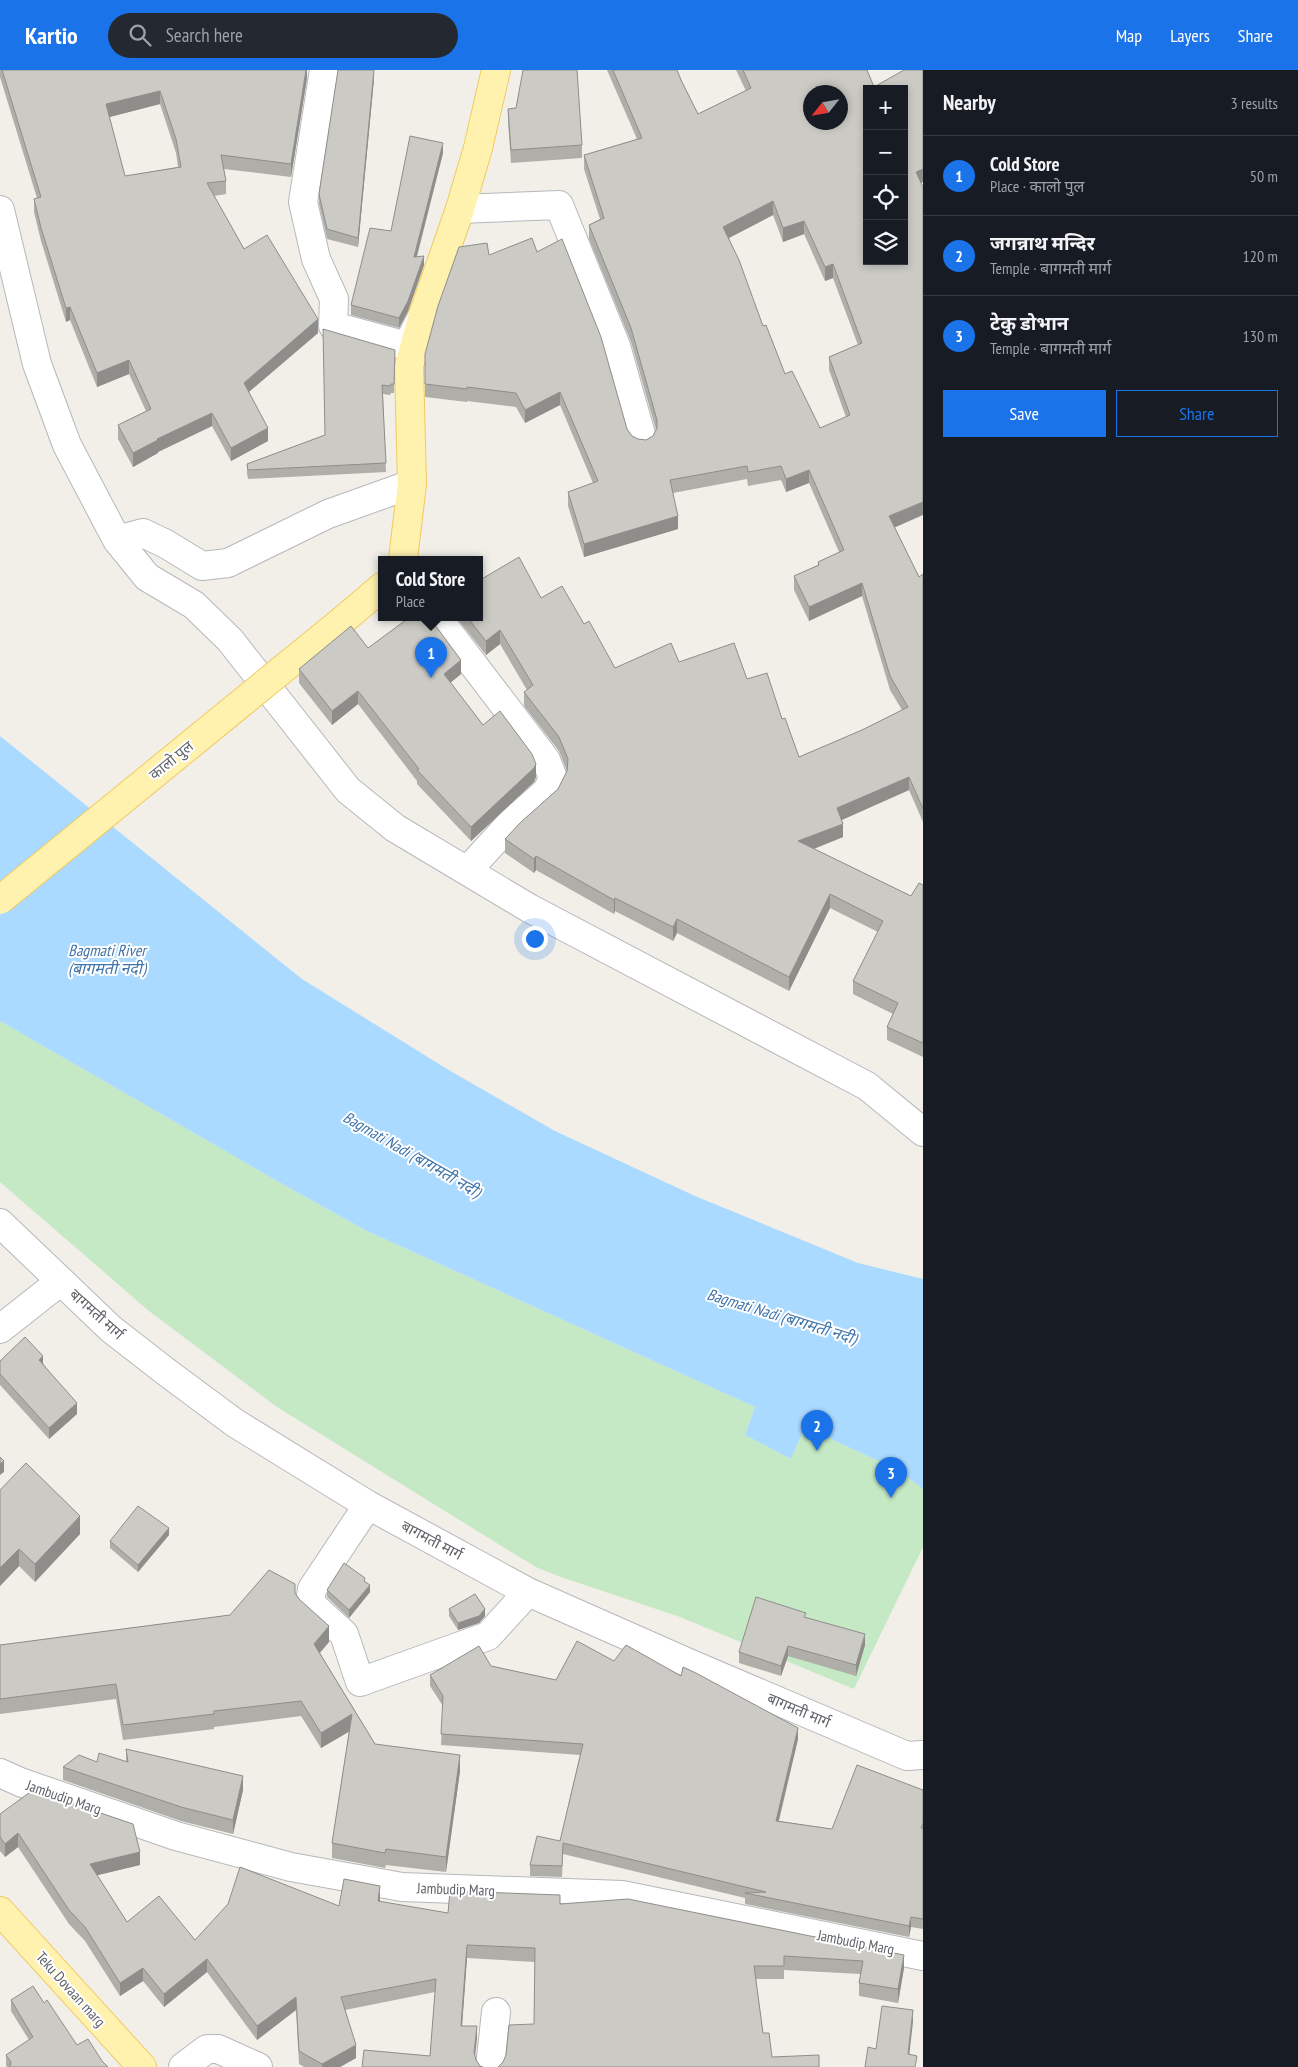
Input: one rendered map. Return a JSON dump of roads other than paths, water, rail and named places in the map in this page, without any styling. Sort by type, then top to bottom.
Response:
[{"type":"main road","points":[[403,556],[412,484],[408,366],[423,315],[460,209],[478,148],[496,70]]},
{"type":"main road","name":"कालो पुल","points":[[0,900],[378,590]]},
{"type":"main road","name":"Teku Dovaan marg","points":[[0,1911],[142,2067]]},
{"type":"street","points":[[324,70],[303,202],[316,260],[334,299],[333,326],[407,346],[423,315]]},
{"type":"street","points":[[460,209],[559,204],[616,346],[642,438]]},
{"type":"street","points":[[0,210],[37,364],[68,445],[117,540],[147,577],[194,605],[230,640],[348,790],[395,828],[529,908],[867,1086],[923,1132]]},
{"type":"street","points":[[117,540],[143,532],[202,566],[228,563],[328,514],[412,484]]},
{"type":"street","points":[[440,621],[546,760],[553,778],[547,791],[510,824],[467,871]]},
{"type":"street","name":"बागमती मार्ग","points":[[0,1223],[111,1328],[228,1417],[368,1506],[528,1592],[907,1756],[923,1755]]},
{"type":"street","points":[[0,1329],[61,1280]]},
{"type":"street","points":[[368,1506],[312,1589],[310,1603],[344,1634],[360,1682],[488,1636],[528,1592]]},
{"type":"street","name":"Jambudip Marg","points":[[0,1773],[20,1782],[176,1836],[291,1867],[402,1887],[622,1894],[923,1956]]},
{"type":"street","points":[[490,2067],[496,2012]]},
{"type":"street","points":[[183,2067],[207,2048],[218,2049],[258,2067]]},
{"type":"water","name":"Bagmati River (बागमती नदी)","points":[[0,736],[302,979],[447,1069],[555,1131],[695,1196],[858,1263],[923,1279],[923,1489],[898,1470],[805,1427],[791,1459],[745,1435],[755,1407],[367,1231],[0,1021]]},
{"type":"place","name":"Cold Store","points":[[431,678]]},
{"type":"place","name":"जगन्नाथ मन्दिर","points":[[817,1451]]},
{"type":"place","name":"टेकु डोभान","points":[[891,1498]]},
{"type":"water label","name":"Bagmati Nadi (बागमती नदी)","points":[[412,1154]]},
{"type":"water label","name":"Bagmati Nadi (बागमती नदी)","points":[[782,1316]]}]
